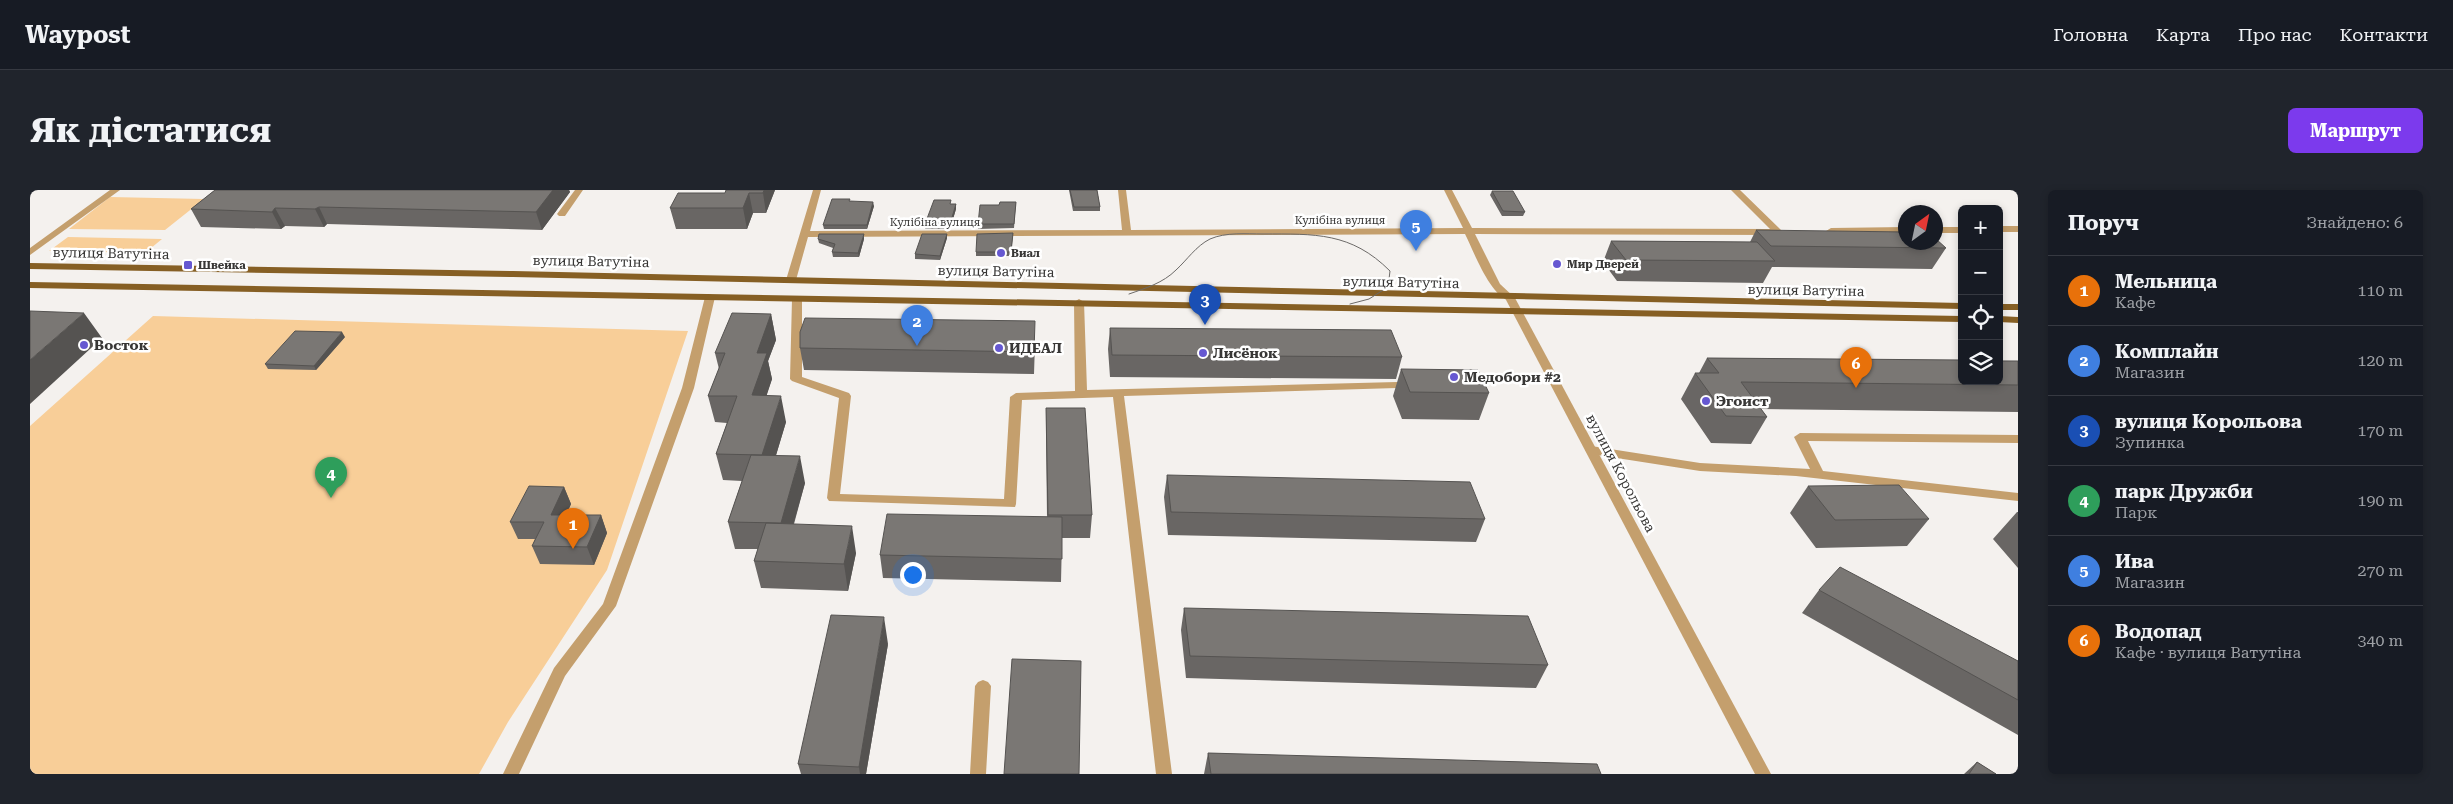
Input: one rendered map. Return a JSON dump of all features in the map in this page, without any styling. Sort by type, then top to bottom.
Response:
[{"type":"main road","name":"вулиця Ватутіна","points":[[30,266],[398,270],[1510,298],[1958,306]]},
{"type":"main road","name":"вулиця Ватутіна","points":[[30,285],[1958,319]]},
{"type":"main road","points":[[2003,307],[2018,308]]},
{"type":"main road","points":[[2003,319],[2018,320]]},
{"type":"street","points":[[30,252],[116,190]]},
{"type":"street","points":[[562,214],[579,190]]},
{"type":"street","points":[[791,280],[806,234],[817,190]]},
{"type":"street","points":[[1122,190],[1127,233]]},
{"type":"street","name":"вулиця Корольова","points":[[1448,190],[1496,285],[1510,298],[1763,774]]},
{"type":"street","name":"Кулібіна вулиця","points":[[806,234],[1467,230],[1782,232],[1735,190]]},
{"type":"street","points":[[2003,229],[2018,229]]},
{"type":"street","points":[[1817,232],[1898,230]]},
{"type":"street","points":[[1943,230],[1958,230]]},
{"type":"street","points":[[511,774],[559,672],[609,606],[688,388],[710,297]]},
{"type":"street","points":[[797,299],[796,379],[845,396],[833,498],[1010,504],[1016,396],[1398,385]]},
{"type":"street","points":[[1079,302],[1081,394]]},
{"type":"street","points":[[1118,394],[1164,774]]},
{"type":"street","points":[[1819,475],[1800,437],[2018,439]]},
{"type":"street","points":[[1591,450],[1700,467],[1819,475],[2018,497]]},
{"type":"street","points":[[978,774],[983,686]]},
{"type":"shaded area","points":[[110,197],[204,199],[165,230],[69,229]]},
{"type":"shaded area","points":[[68,237],[162,239],[145,253],[49,251]]},
{"type":"shaded area","points":[[153,316],[688,331],[607,570],[508,722],[479,774],[30,774],[30,426]]},
{"type":"building","points":[[215,190],[553,190],[536,212],[319,207],[315,209],[275,208],[272,212],[191,209]]},
{"type":"building","points":[[726,190],[764,190],[763,193],[749,193],[743,208],[670,208],[678,193],[725,193]]},
{"type":"building","points":[[1070,190],[1097,190],[1100,207],[1074,207]]},
{"type":"building","points":[[1492,191],[1513,191],[1525,212],[1503,211]]},
{"type":"building","points":[[832,199],[873,202],[867,225],[823,225]]},
{"type":"building","points":[[934,200],[951,200],[950,204],[956,204],[950,224],[925,224]]},
{"type":"building","points":[[1000,202],[1016,202],[1014,224],[978,224],[980,205],[999,205]]},
{"type":"building","points":[[1756,230],[1898,232],[1898,247],[1771,246]]},
{"type":"building","points":[[1013,233],[1011,252],[976,252],[977,234]]},
{"type":"building","points":[[819,234],[864,234],[858,253],[832,252],[835,244],[818,239]]},
{"type":"building","points":[[922,234],[947,234],[940,256],[915,254]]},
{"type":"building","points":[[1611,241],[1757,242],[1775,261],[1626,260]]},
{"type":"building","points":[[30,311],[84,313],[30,360]]},
{"type":"building","points":[[732,313],[771,314],[757,353],[767,353],[752,395],[781,396],[762,455],[716,454],[737,396],[708,396],[725,353],[715,353]]},
{"type":"building","points":[[805,318],[1035,321],[1034,352],[800,348],[800,332]]},
{"type":"building","points":[[1110,328],[1391,330],[1402,357],[1112,355]]},
{"type":"building","points":[[295,331],[342,332],[314,366],[265,364]]},
{"type":"building","points":[[1707,358],[1958,360],[1958,384],[1741,382],[1767,417],[1726,416],[1695,373],[1719,373]]},
{"type":"building","points":[[2003,361],[2018,361],[2018,385],[2003,385]]},
{"type":"building","points":[[1401,369],[1478,370],[1489,393],[1410,392]]},
{"type":"building","points":[[1046,408],[1085,408],[1092,515],[1048,515]]},
{"type":"building","points":[[751,455],[800,456],[781,523],[728,522]]},
{"type":"building","points":[[1167,475],[1470,482],[1485,519],[1171,512]]},
{"type":"building","points":[[1899,485],[1929,519],[1835,520],[1808,486]]},
{"type":"building","points":[[529,486],[564,487],[551,515],[601,515],[587,547],[532,546],[544,522],[510,522]]},
{"type":"building","points":[[887,514],[1062,517],[1062,559],[880,555]]},
{"type":"building","points":[[766,523],[852,526],[844,564],[754,561]]},
{"type":"building","points":[[1840,567],[2018,661],[2018,700],[1819,590]]},
{"type":"building","points":[[1184,608],[1528,616],[1548,665],[1190,656]]},
{"type":"building","points":[[831,615],[884,617],[859,767],[798,764]]},
{"type":"building","points":[[1012,659],[1081,661],[1079,774],[1004,774]]},
{"type":"building","points":[[1208,753],[1597,764],[1601,774],[1211,774]]},
{"type":"building","points":[[1977,762],[1996,774],[1969,774]]},
{"type":"tram line","points":[[1129,294],[1154,285],[1166,278],[1200,245],[1210,239],[1236,234],[1299,234],[1316,235],[1346,242],[1375,258],[1390,271],[1388,287],[1369,299],[1350,304]]},
{"type":"place","name":"Ива","points":[[1416,251]]},
{"type":"place","name":"Виал","points":[[1001,253]]},
{"type":"place","name":"Мир Дверей","points":[[1557,264]]},
{"type":"place","name":"Швейка","points":[[188,265]]},
{"type":"place","name":"вулиця Корольова","points":[[1205,325]]},
{"type":"place","name":"Восток","points":[[84,345]]},
{"type":"place","name":"Комплайн","points":[[917,346]]},
{"type":"place","name":"ИДЕАЛ","points":[[999,348]]},
{"type":"place","name":"Лисёнок","points":[[1203,353]]},
{"type":"place","name":"Медобори #2","points":[[1454,377]]},
{"type":"place","name":"Водопад","points":[[1856,388]]},
{"type":"place","name":"Эгоист","points":[[1706,401]]},
{"type":"place","name":"парк Дружби","points":[[331,498]]},
{"type":"place","name":"Мельница","points":[[573,549]]}]
